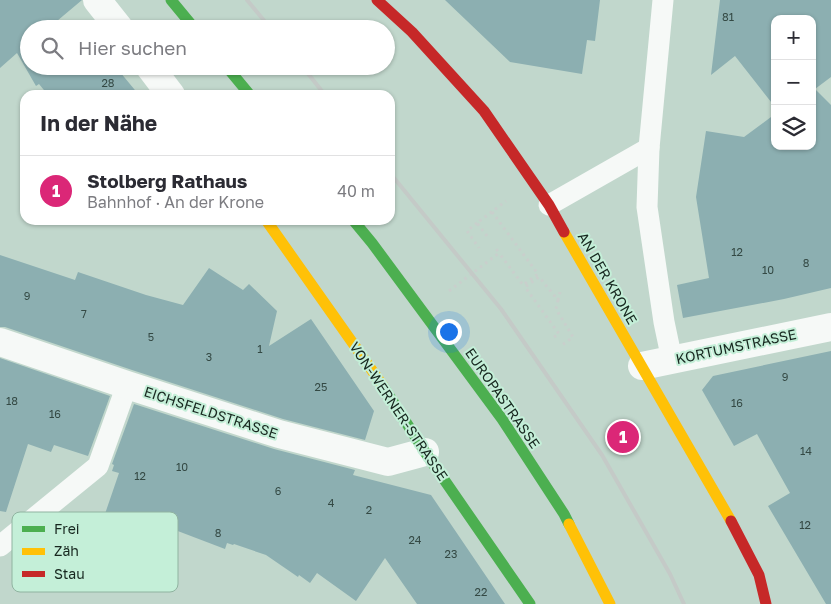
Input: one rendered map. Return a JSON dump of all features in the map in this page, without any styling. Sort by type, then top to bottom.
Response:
[{"type":"street","points":[[97,0],[113,20]]},
{"type":"street","points":[[171,0],[188,20]]},
{"type":"street","name":"AN DER KRONE","points":[[377,0],[412,32],[484,111],[549,205],[740,538],[759,575],[766,604]]},
{"type":"street","points":[[156,75],[167,90]]},
{"type":"street","points":[[233,75],[246,90]]},
{"type":"street","name":"VON-WERNER-STRASSE","points":[[270,225],[382,385],[425,452],[530,604]]},
{"type":"street","name":"EUROPASTRASSE","points":[[357,225],[502,419],[564,514],[610,604]]},
{"type":"street","name":"KORTUMSTRASSE","points":[[642,366],[831,326]]},
{"type":"street","name":"EICHSFELDSTRASSE","points":[[0,342],[279,434],[388,462],[425,452]]},
{"type":"lane","points":[[663,0],[649,148],[647,207],[664,322],[672,360]]},
{"type":"lane","points":[[549,205],[649,148]]},
{"type":"lane","points":[[42,512],[98,466],[127,384]]},
{"type":"lane","points":[[0,546],[12,536]]},
{"type":"path","points":[[479,248],[466,231],[532,182]]},
{"type":"path","points":[[492,212],[538,274],[523,285],[494,246]]},
{"type":"path","points":[[477,223],[487,236]]},
{"type":"path","points":[[494,258],[499,253]]},
{"type":"path","points":[[561,346],[573,337],[556,309],[558,300],[565,274],[582,263]]},
{"type":"path","points":[[554,337],[559,334],[525,287],[539,277],[558,300]]},
{"type":"building","points":[[0,0],[82,0],[58,20],[20,20],[20,58],[17,53],[0,68]]},
{"type":"building","points":[[445,0],[600,0],[595,41],[587,40],[582,74],[510,62]]},
{"type":"building","points":[[720,0],[831,0],[831,77],[816,88],[816,15],[771,15],[771,102],[735,56],[711,75]]},
{"type":"building","points":[[30,75],[122,75],[135,90],[44,90],[39,84],[36,86]]},
{"type":"building","points":[[816,90],[831,105],[831,288],[683,318],[677,285],[709,278],[696,197],[706,131],[744,137],[771,117],[771,150],[816,150]]},
{"type":"building","points":[[0,255],[75,280],[78,272],[146,295],[183,305],[209,268],[243,290],[249,284],[277,311],[269,346],[311,319],[374,411],[365,440],[283,419],[5,327],[0,327]]},
{"type":"building","points":[[831,351],[831,604],[826,604],[768,506],[790,493],[757,434],[734,446],[702,390],[713,376]]},
{"type":"building","points":[[0,358],[110,396],[88,456],[54,445],[51,452],[28,444],[6,512],[0,511]]},
{"type":"building","points":[[134,404],[274,449],[355,470],[353,475],[431,495],[505,604],[417,604],[385,558],[356,601],[317,573],[310,583],[266,555],[234,544],[227,543],[225,549],[178,531],[178,512],[106,512],[119,473],[112,471],[114,465],[112,464]]},
{"type":"railway","points":[[247,0],[264,20]]},
{"type":"railway","points":[[309,75],[321,90]]},
{"type":"railway","points":[[395,179],[501,309],[602,455],[670,574],[684,604]]},
{"type":"traffic: fast","points":[[171,0],[188,20]]},
{"type":"traffic: fast","points":[[233,75],[246,90]]},
{"type":"traffic: fast","points":[[357,225],[502,419],[569,524]]},
{"type":"traffic: fast","points":[[383,386],[425,452],[530,604]]},
{"type":"traffic: slow","points":[[270,225],[383,386]]},
{"type":"traffic: slow","points":[[564,232],[731,521]]},
{"type":"traffic: slow","points":[[569,524],[610,604]]},
{"type":"traffic: jam","points":[[377,0],[412,32],[484,111],[549,205],[564,232]]},
{"type":"traffic: jam","points":[[731,521],[759,575],[766,604]]},
{"type":"place","name":"Stolberg Rathaus","points":[[623,437]]}]
